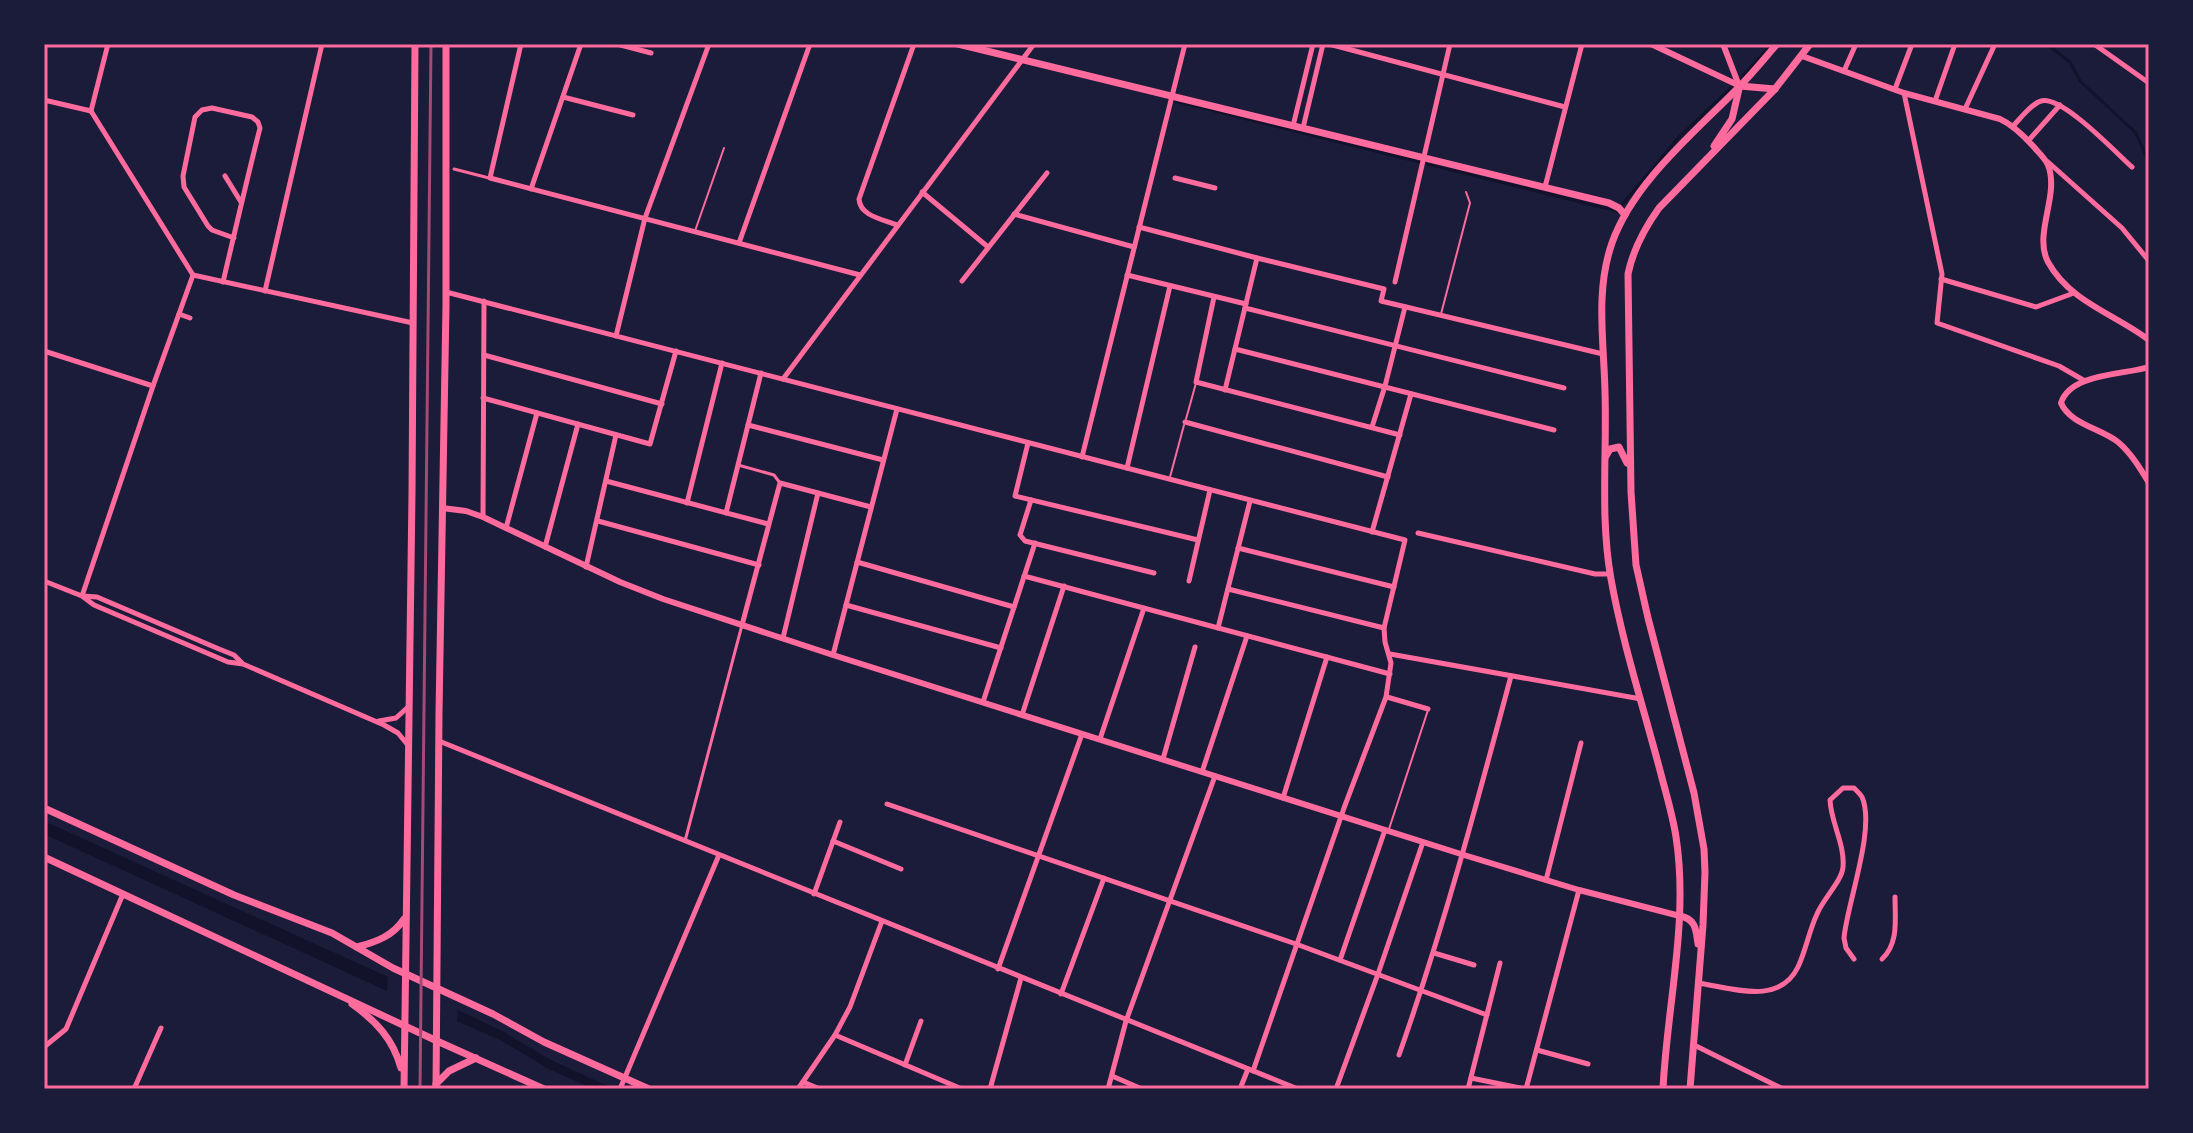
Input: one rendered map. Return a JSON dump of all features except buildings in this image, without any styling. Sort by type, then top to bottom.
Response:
[{"type":"main road","points":[[404,1089],[415,44]]},
{"type":"main road","points":[[436,1087],[446,44]]},
{"type":"main road","points":[[958,44],[1609,203],[1625,215]]},
{"type":"main road","points":[[1663,1089],[1681,887],[1675,835],[1610,574],[1606,526],[1602,290],[1612,243],[1625,215],[1657,171],[1777,44]]},
{"type":"main road","points":[[1690,1089],[1705,872],[1702,831],[1694,793],[1636,565],[1631,480],[1628,296],[1631,262],[1645,229],[1659,208],[1775,89],[1810,44]]},
{"type":"main road","points":[[1740,86],[1775,89]]},
{"type":"main road","points":[[1705,160],[1732,119],[1740,86]]},
{"type":"main road","points":[[1606,458],[1612,448],[1622,449],[1631,480]]},
{"type":"main road","points":[[44,808],[234,895],[332,933],[437,993],[508,1022],[622,1084],[649,1089]]},
{"type":"main road","points":[[44,857],[544,1089]]},
{"type":"main road","points":[[1680,916],[1688,918],[1696,928],[1699,966]]},
{"type":"main road","points":[[357,947],[387,936],[405,917]]},
{"type":"main road","points":[[337,993],[385,1033],[396,1051],[404,1078]]},
{"type":"main road","points":[[436,1087],[449,1071],[476,1058]]},
{"type":"street","points":[[91,111],[108,44]]},
{"type":"street","points":[[265,291],[322,44]]},
{"type":"street","points":[[490,178],[521,44]]},
{"type":"street","points":[[531,189],[581,44]]},
{"type":"street","points":[[617,44],[651,53]]},
{"type":"street","points":[[616,336],[645,218],[709,44]]},
{"type":"street","points":[[739,243],[810,44]]},
{"type":"street","points":[[897,225],[863,211],[859,199],[914,44]]},
{"type":"street","points":[[783,379],[1034,44]]},
{"type":"street","points":[[1082,457],[1185,44]]},
{"type":"street","points":[[1293,126],[1313,44]]},
{"type":"street","points":[[1303,128],[1326,44],[1565,107]]},
{"type":"street","points":[[1395,282],[1450,44]]},
{"type":"street","points":[[1545,187],[1582,44]]},
{"type":"street","points":[[1651,44],[1740,86]]},
{"type":"street","points":[[1723,44],[1732,73],[1740,86]]},
{"type":"street","points":[[1844,71],[1856,44]]},
{"type":"street","points":[[1895,89],[1912,44]]},
{"type":"street","points":[[1935,101],[1955,44]]},
{"type":"street","points":[[1965,109],[1995,44]]},
{"type":"street","points":[[2094,44],[2149,83]]},
{"type":"street","points":[[1802,56],[1904,93],[2000,119],[2013,126],[2047,162],[2122,228],[2149,261]]},
{"type":"street","points":[[1904,93],[1942,274],[1937,323],[2059,366],[2085,381]]},
{"type":"street","points":[[563,97],[633,115]]},
{"type":"street","points":[[44,100],[91,111],[193,275],[413,323]]},
{"type":"street","points":[[2013,126],[2035,103],[2049,100],[2067,109],[2132,167]]},
{"type":"street","points":[[2028,141],[2060,105]]},
{"type":"street","points":[[223,282],[234,238],[260,128],[252,117],[212,108],[202,110],[195,117],[183,176],[184,187],[208,226],[234,238]]},
{"type":"street","points":[[2047,162],[2051,185],[2043,241],[2045,258],[2074,293],[2149,340]]},
{"type":"street","points":[[454,169],[860,275]]},
{"type":"street","points":[[962,281],[1047,173]]},
{"type":"street","points":[[1152,173],[1160,175]]},
{"type":"street","points":[[225,176],[242,203]]},
{"type":"street","points":[[1175,178],[1215,188]]},
{"type":"street","points":[[922,192],[988,247]]},
{"type":"street","points":[[1014,214],[1134,247]]},
{"type":"street","points":[[1139,227],[1384,289],[1381,301],[1604,354]]},
{"type":"street","points":[[1225,390],[1257,258]]},
{"type":"street","points":[[82,596],[193,275]]},
{"type":"street","points":[[1127,275],[1564,388]]},
{"type":"street","points":[[1941,279],[2036,307],[2074,293]]},
{"type":"street","points":[[1127,468],[1170,286]]},
{"type":"street","points":[[446,292],[1405,540],[1384,628],[1390,654],[1386,697],[1251,1070],[1240,1089]]},
{"type":"street","points":[[1214,297],[1196,382],[1400,435]]},
{"type":"street","points":[[483,517],[484,301]]},
{"type":"street","points":[[1372,427],[1405,307]]},
{"type":"street","points":[[179,314],[190,318]]},
{"type":"street","points":[[1235,349],[1554,430]]},
{"type":"street","points":[[44,351],[153,386]]},
{"type":"street","points":[[483,398],[650,444],[676,351]]},
{"type":"street","points":[[484,355],[662,404]]},
{"type":"street","points":[[687,503],[722,363]]},
{"type":"street","points":[[2149,367],[2085,381],[2066,391],[2061,403],[2067,414],[2119,443],[2138,464],[2149,483]]},
{"type":"street","points":[[726,513],[761,373]]},
{"type":"street","points":[[1372,532],[1411,394]]},
{"type":"street","points":[[833,655],[897,409]]},
{"type":"street","points":[[506,528],[537,413]]},
{"type":"street","points":[[1185,422],[1388,477]]},
{"type":"street","points":[[545,548],[578,424]]},
{"type":"street","points":[[748,425],[883,460]]},
{"type":"street","points":[[586,567],[616,435]]},
{"type":"street","points":[[1028,443],[1015,496],[1198,540]]},
{"type":"street","points":[[738,465],[774,475],[780,483],[871,507]]},
{"type":"street","points":[[606,481],[768,524]]},
{"type":"street","points":[[685,841],[780,483]]},
{"type":"street","points":[[1189,581],[1210,490]]},
{"type":"street","points":[[783,638],[818,493]]},
{"type":"street","points":[[1031,500],[1020,535],[1025,541],[1154,573]]},
{"type":"street","points":[[1218,628],[1250,500]]},
{"type":"street","points":[[442,508],[483,517],[641,591],[833,655],[1464,855],[1579,890],[1680,916]]},
{"type":"street","points":[[598,521],[759,565]]},
{"type":"street","points":[[1418,533],[1595,574],[1610,574]]},
{"type":"street","points":[[983,702],[1035,543]]},
{"type":"street","points":[[1238,548],[1394,587]]},
{"type":"street","points":[[857,562],[1014,607]]},
{"type":"street","points":[[1024,576],[1390,674]]},
{"type":"street","points":[[45,582],[228,662],[243,664],[374,720],[396,732],[408,745]]},
{"type":"street","points":[[1022,715],[1064,586]]},
{"type":"street","points":[[1228,589],[1384,628]]},
{"type":"street","points":[[846,605],[1001,648]]},
{"type":"street","points":[[1100,739],[1144,608]]},
{"type":"street","points":[[1202,772],[1247,636]]},
{"type":"street","points":[[1163,759],[1195,647]]},
{"type":"street","points":[[1390,654],[1642,699]]},
{"type":"street","points":[[1283,798],[1327,657]]},
{"type":"street","points":[[1399,1055],[1464,855],[1511,676]]},
{"type":"street","points":[[1386,697],[1428,709]]},
{"type":"street","points":[[374,720],[396,718],[408,707]]},
{"type":"street","points":[[998,969],[1082,734]]},
{"type":"street","points":[[439,741],[1298,1089]]},
{"type":"street","points":[[1546,880],[1581,743]]},
{"type":"street","points":[[1108,1089],[1126,1021],[1215,776]]},
{"type":"street","points":[[1698,983],[1762,993],[1781,987],[1791,978],[1799,966],[1823,900],[1842,872],[1842,854],[1830,812],[1830,800],[1843,788],[1854,788],[1862,796],[1865,810],[1860,868],[1844,938],[1846,948],[1854,959]]},
{"type":"street","points":[[887,804],[1296,944],[1487,1015]]},
{"type":"street","points":[[814,894],[840,822]]},
{"type":"street","points":[[1340,960],[1387,830]]},
{"type":"street","points":[[833,841],[901,869]]},
{"type":"street","points":[[1336,1089],[1423,842]]},
{"type":"street","points":[[622,1084],[719,855]]},
{"type":"street","points":[[1061,994],[1104,878]]},
{"type":"street","points":[[1471,1078],[1525,1089],[1579,890]]},
{"type":"street","points":[[44,1047],[66,1029],[123,894]]},
{"type":"street","points":[[1882,959],[1893,943],[1895,897]]},
{"type":"street","points":[[798,1089],[850,1007],[882,921]]},
{"type":"street","points":[[1434,953],[1474,965]]},
{"type":"street","points":[[1468,1089],[1500,963]]},
{"type":"street","points":[[990,1089],[1021,978]]},
{"type":"street","points":[[905,1065],[921,1021]]},
{"type":"street","points":[[134,1089],[161,1028]]},
{"type":"street","points":[[835,1035],[962,1089]]},
{"type":"street","points":[[1693,1045],[1783,1089]]},
{"type":"street","points":[[1537,1050],[1588,1064]]},
{"type":"street","points":[[1112,1076],[1142,1089]]},
{"type":"street","points":[[802,1082],[820,1089]]},
{"type":"lane","points":[[695,232],[724,148]]},
{"type":"lane","points":[[1441,315],[1470,203],[1466,192]]},
{"type":"lane","points":[[1170,478],[1196,382]]},
{"type":"lane","points":[[1387,830],[1428,709]]},
{"type":"shaded area","points":[[44,821],[388,977],[387,991],[44,834]]},
{"type":"shaded area","points":[[458,1010],[504,1032],[551,1060],[614,1089],[593,1089],[547,1068],[502,1041],[457,1021]]},
{"type":"waterway","points":[[949,44],[958,46]]},
{"type":"waterway","points":[[1739,80],[1772,44]]},
{"type":"waterway","points":[[2046,44],[2070,62],[2080,81],[2136,133],[2149,163]]},
{"type":"waterway","points":[[1171,100],[1617,211],[1679,137],[1734,85]]},
{"type":"railway","points":[[420,1089],[431,44]]}]
